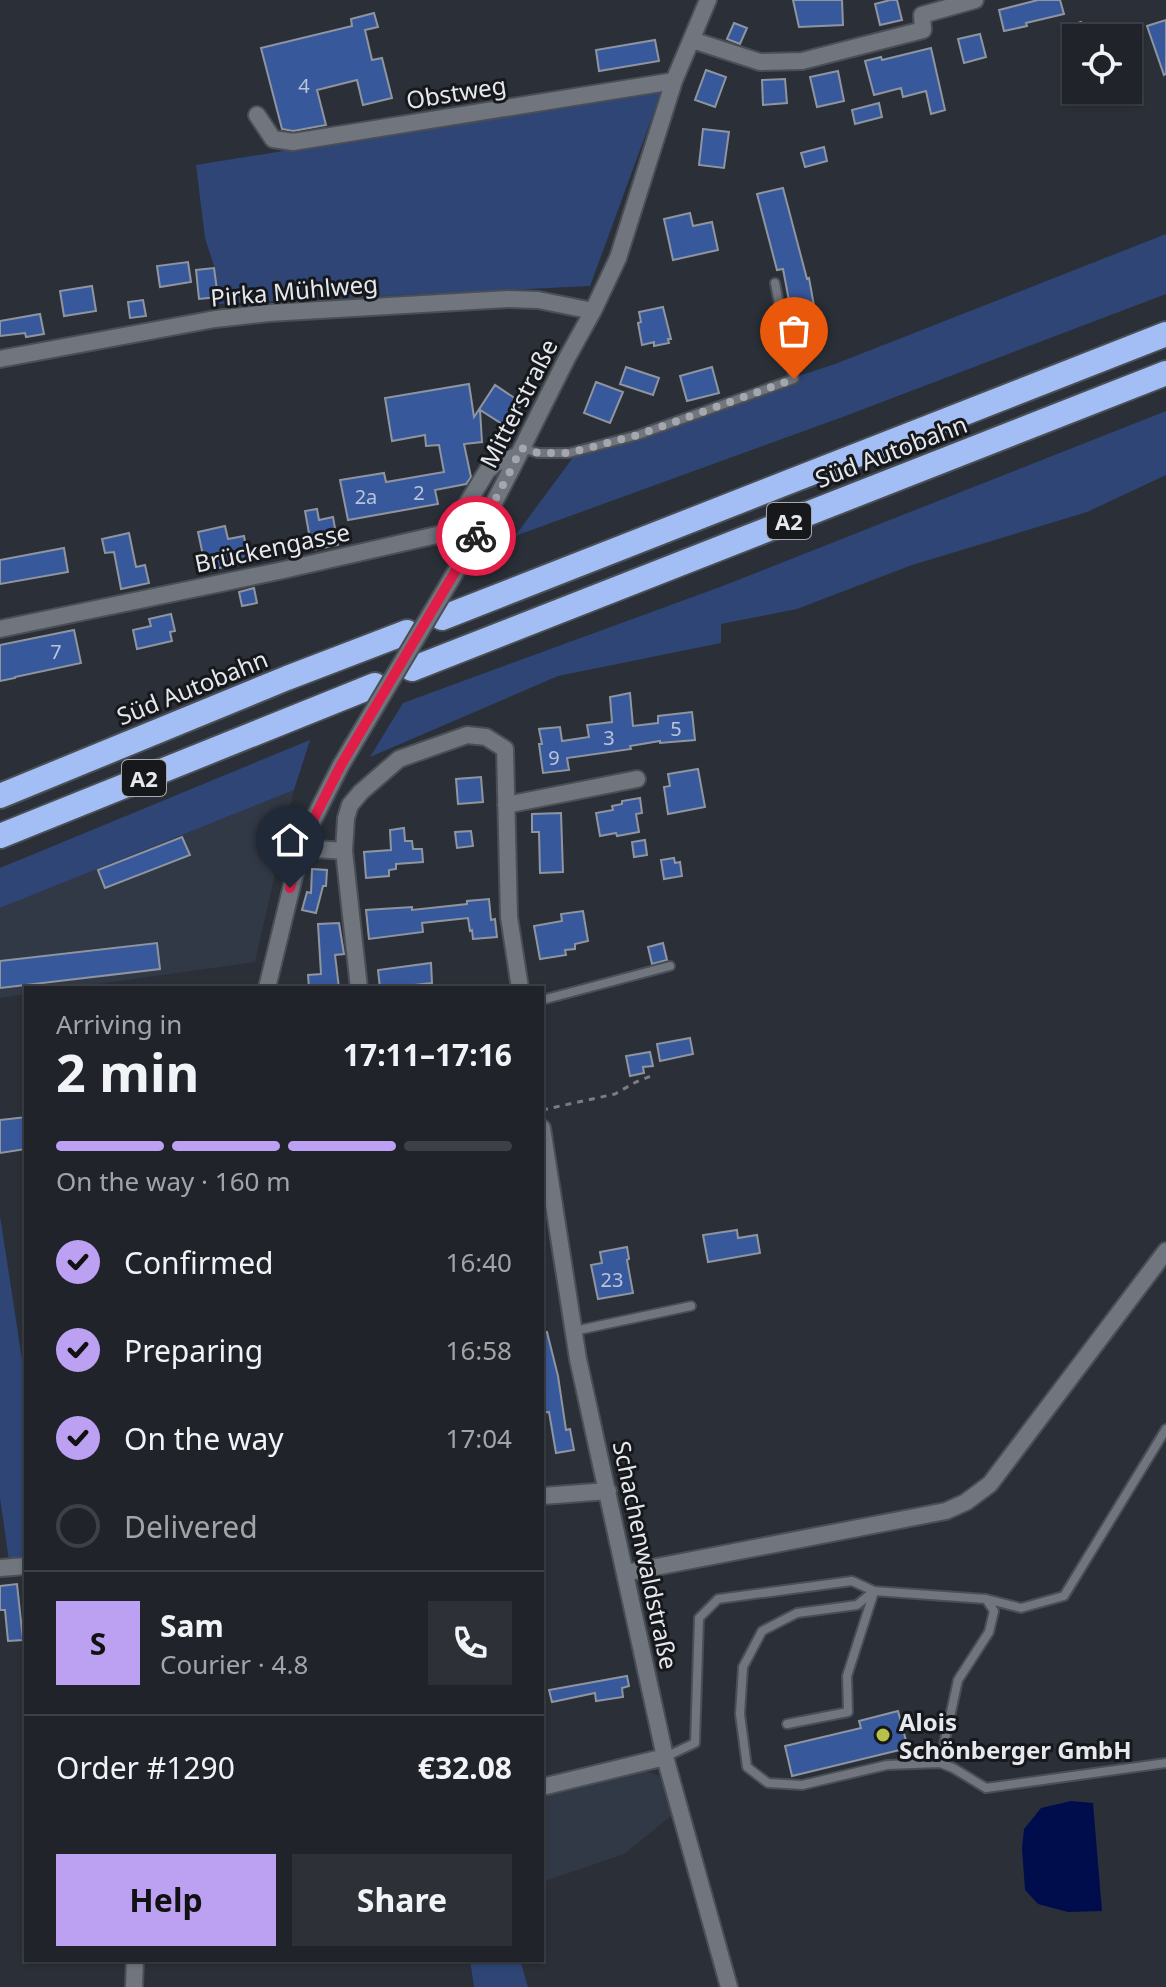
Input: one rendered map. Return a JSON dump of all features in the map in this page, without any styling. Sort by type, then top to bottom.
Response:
[{"type":"highway","name":"Süd Autobahn","points":[[442,618],[1166,334]]},
{"type":"highway","name":"Süd Autobahn","points":[[412,669],[1166,373]]},
{"type":"highway","name":"Süd Autobahn","points":[[0,796],[407,632]]},
{"type":"highway","name":"A2","points":[[0,836],[375,685]]},
{"type":"street","name":"Mitterstraße","points":[[267,986],[303,840],[341,765],[475,539],[593,311],[618,258],[674,81],[708,0]]},
{"type":"street","points":[[692,40],[760,62],[802,61],[923,30],[920,8],[975,0]]},
{"type":"street","name":"Obstweg","points":[[257,115],[273,139],[293,142],[674,81]]},
{"type":"street","name":"Pirka Mühlweg","points":[[0,359],[215,319],[269,313],[508,299],[538,300],[593,311]]},
{"type":"street","name":"Brückengasse","points":[[0,629],[450,532],[487,471],[519,452]]},
{"type":"street","points":[[359,986],[344,851],[350,805],[399,759],[467,735],[486,737],[505,749],[509,917],[520,986]]},
{"type":"street","points":[[506,805],[637,779]]},
{"type":"street","points":[[303,840],[316,849],[344,851]]},
{"type":"street","name":"Schachenwaldstraße","points":[[544,1141],[578,1359],[665,1757],[729,1987]]},
{"type":"street","points":[[625,1573],[946,1511],[966,1502],[990,1484],[1166,1251]]},
{"type":"street","points":[[544,1496],[608,1491]]},
{"type":"street","points":[[0,1568],[24,1566]]},
{"type":"street","points":[[544,1787],[665,1757]]},
{"type":"street","points":[[134,1987],[135,1962]]},
{"type":"lane","points":[[519,452],[569,453],[638,435],[794,379],[775,283]]},
{"type":"lane","points":[[544,999],[670,966]]},
{"type":"lane","points":[[574,1331],[691,1306]]},
{"type":"lane","points":[[665,1757],[695,1743],[699,1618],[718,1599],[852,1581],[874,1591],[986,1599],[1021,1608],[1064,1596],[1166,1429]]},
{"type":"lane","points":[[787,1724],[848,1712],[847,1676],[874,1591]]},
{"type":"lane","points":[[874,1591],[857,1605],[797,1613],[762,1631],[743,1667],[740,1714],[747,1767],[768,1783],[802,1785],[887,1765],[940,1763],[986,1788],[1166,1763]]},
{"type":"lane","points":[[940,1763],[958,1680],[989,1632],[994,1611],[986,1599]]},
{"type":"path","points":[[544,1110],[615,1094],[651,1076]]},
{"type":"shaded area","points":[[662,90],[590,286],[219,304],[214,266],[205,238],[196,165]]},
{"type":"shaded area","points":[[1166,234],[1166,294],[848,415],[515,536],[580,448],[835,364]]},
{"type":"shaded area","points":[[1166,411],[1166,475],[1087,512],[912,565],[797,609],[721,624],[721,643],[558,676],[370,757],[403,703],[720,587]]},
{"type":"shaded area","points":[[310,740],[294,790],[0,908],[0,868]]},
{"type":"shaded area","points":[[294,790],[255,962],[83,986],[24,986],[24,994],[0,998],[0,908]]},
{"type":"shaded area","points":[[0,1216],[24,1372],[24,1558],[9,1561],[0,1498]]},
{"type":"shaded area","points":[[645,1771],[663,1777],[672,1815],[624,1854],[544,1881],[544,1796]]},
{"type":"shaded area","points":[[1071,1801],[1093,1803],[1102,1911],[1068,1912],[1038,1904],[1025,1890],[1024,1829],[1041,1808]]},
{"type":"shaded area","points":[[470,1962],[521,1962],[528,1987],[474,1987]]},
{"type":"building","points":[[793,0],[842,0],[843,25],[799,27]]},
{"type":"building","points":[[897,0],[902,20],[880,25],[875,4]]},
{"type":"building","points":[[1038,0],[1060,0],[1064,14],[1004,31],[999,10]]},
{"type":"building","points":[[374,13],[378,27],[365,30],[372,60],[382,58],[392,98],[363,105],[357,80],[317,90],[326,125],[293,131],[282,129],[261,48],[352,26],[351,19]]},
{"type":"building","points":[[1166,20],[1166,74],[1164,75],[1147,26]]},
{"type":"building","points":[[734,23],[747,28],[740,44],[727,39]]},
{"type":"building","points":[[980,34],[986,57],[964,63],[958,39]]},
{"type":"building","points":[[655,40],[659,61],[599,71],[596,50]]},
{"type":"building","points":[[931,48],[945,110],[931,114],[926,91],[903,97],[901,88],[874,95],[865,61]]},
{"type":"building","points":[[706,70],[726,77],[715,107],[695,100]]},
{"type":"building","points":[[838,71],[844,101],[817,107],[810,77]]},
{"type":"building","points":[[785,79],[787,103],[763,105],[762,80]]},
{"type":"building","points":[[879,103],[882,117],[855,124],[852,110]]},
{"type":"building","points":[[703,129],[729,132],[724,168],[699,165]]},
{"type":"building","points":[[824,147],[827,161],[805,167],[801,153]]},
{"type":"building","points":[[783,188],[809,278],[820,339],[797,343],[783,269],[777,270],[757,194]]},
{"type":"building","points":[[690,213],[693,226],[712,222],[718,250],[673,260],[664,219]]},
{"type":"building","points":[[188,262],[191,282],[160,287],[157,266]]},
{"type":"building","points":[[214,268],[218,297],[199,299],[196,270]]},
{"type":"building","points":[[92,286],[96,311],[64,316],[60,291]]},
{"type":"building","points":[[143,300],[146,316],[130,318],[128,302]]},
{"type":"building","points":[[663,307],[671,339],[668,339],[669,343],[642,345],[639,312]]},
{"type":"building","points":[[40,314],[44,334],[0,336],[0,321]]},
{"type":"building","points":[[626,367],[659,378],[653,395],[620,384]]},
{"type":"building","points":[[712,367],[719,393],[687,401],[680,376]]},
{"type":"building","points":[[596,382],[623,392],[610,423],[584,413]]},
{"type":"building","points":[[469,384],[474,417],[495,385],[522,403],[507,427],[480,410],[482,442],[464,444],[471,477],[466,484],[435,490],[438,504],[348,520],[340,480],[384,473],[386,482],[444,472],[439,445],[426,446],[425,435],[392,441],[385,398]]},
{"type":"building","points":[[317,509],[319,520],[333,517],[338,545],[312,550],[305,511]]},
{"type":"building","points":[[225,526],[228,539],[244,536],[249,562],[214,569],[213,563],[205,565],[198,532]]},
{"type":"building","points":[[129,533],[136,567],[145,565],[149,583],[121,589],[114,552],[105,553],[102,539]]},
{"type":"building","points":[[64,548],[68,572],[0,584],[0,560]]},
{"type":"building","points":[[254,588],[257,603],[242,606],[239,592]]},
{"type":"building","points":[[171,614],[175,631],[170,632],[172,641],[137,649],[133,630],[151,626],[149,619]]},
{"type":"building","points":[[74,630],[81,663],[0,681],[0,645]]},
{"type":"building","points":[[630,693],[633,726],[658,723],[658,716],[692,712],[695,740],[660,741],[630,746],[631,749],[567,758],[569,770],[543,773],[539,729],[560,727],[562,741],[589,737],[587,725],[612,722],[610,697]]},
{"type":"building","points":[[698,769],[705,807],[668,814],[664,787],[670,786],[668,774]]},
{"type":"building","points":[[481,777],[483,802],[458,804],[456,779]]},
{"type":"building","points":[[640,798],[642,813],[636,814],[639,832],[600,836],[596,813],[613,810],[612,806],[622,804],[622,801]]},
{"type":"building","points":[[561,813],[563,872],[540,873],[539,832],[532,832],[532,814]]},
{"type":"building","points":[[404,828],[405,841],[412,841],[413,849],[422,849],[423,862],[396,864],[396,869],[389,870],[389,876],[366,878],[364,852],[391,850],[390,830]]},
{"type":"building","points":[[471,831],[473,846],[457,848],[455,832]]},
{"type":"building","points":[[182,837],[190,855],[105,888],[98,870]]},
{"type":"building","points":[[645,840],[647,855],[634,857],[632,842]]},
{"type":"building","points":[[674,858],[675,863],[680,862],[682,876],[664,879],[661,860]]},
{"type":"building","points":[[312,869],[327,870],[326,886],[323,886],[316,913],[302,910],[307,892],[311,893]]},
{"type":"building","points":[[489,899],[497,937],[473,939],[468,918],[422,923],[423,932],[369,939],[366,910],[412,907],[412,910]]},
{"type":"building","points":[[583,911],[588,941],[575,944],[575,949],[565,950],[566,955],[540,959],[534,926],[562,921],[561,914]]},
{"type":"building","points":[[339,923],[344,954],[335,955],[339,986],[309,986],[308,975],[321,974],[318,924]]},
{"type":"building","points":[[157,943],[160,969],[0,988],[0,961]]},
{"type":"building","points":[[663,943],[667,960],[652,964],[648,947]]},
{"type":"building","points":[[431,963],[432,983],[380,986],[378,970]]},
{"type":"building","points":[[690,1038],[693,1054],[660,1061],[657,1044]]},
{"type":"building","points":[[650,1052],[653,1066],[643,1067],[644,1073],[630,1076],[626,1056]]},
{"type":"building","points":[[24,1117],[24,1149],[0,1153],[0,1120]]},
{"type":"building","points":[[737,1230],[738,1238],[757,1235],[760,1253],[708,1262],[703,1235]]},
{"type":"building","points":[[627,1247],[633,1293],[598,1299],[591,1265],[602,1263],[600,1252]]},
{"type":"building","points":[[547,1332],[558,1376],[566,1430],[570,1429],[574,1450],[556,1453],[549,1412],[544,1413],[544,1333]]},
{"type":"building","points":[[17,1584],[23,1640],[8,1641],[5,1610],[0,1610],[0,1586]]},
{"type":"building","points":[[627,1676],[629,1686],[622,1688],[623,1697],[596,1701],[595,1693],[552,1702],[549,1690]]},
{"type":"building","points":[[898,1711],[908,1748],[792,1776],[785,1746],[861,1728],[859,1721]]},
{"type":"way so far","points":[[476,536],[521,448],[538,453],[569,453],[638,435],[794,379]]},
{"type":"place","name":"Alois Schönberger GmbH","points":[[883,1735]]},
{"type":"route","points":[[290,888],[303,840],[341,765],[476,536]]}]
